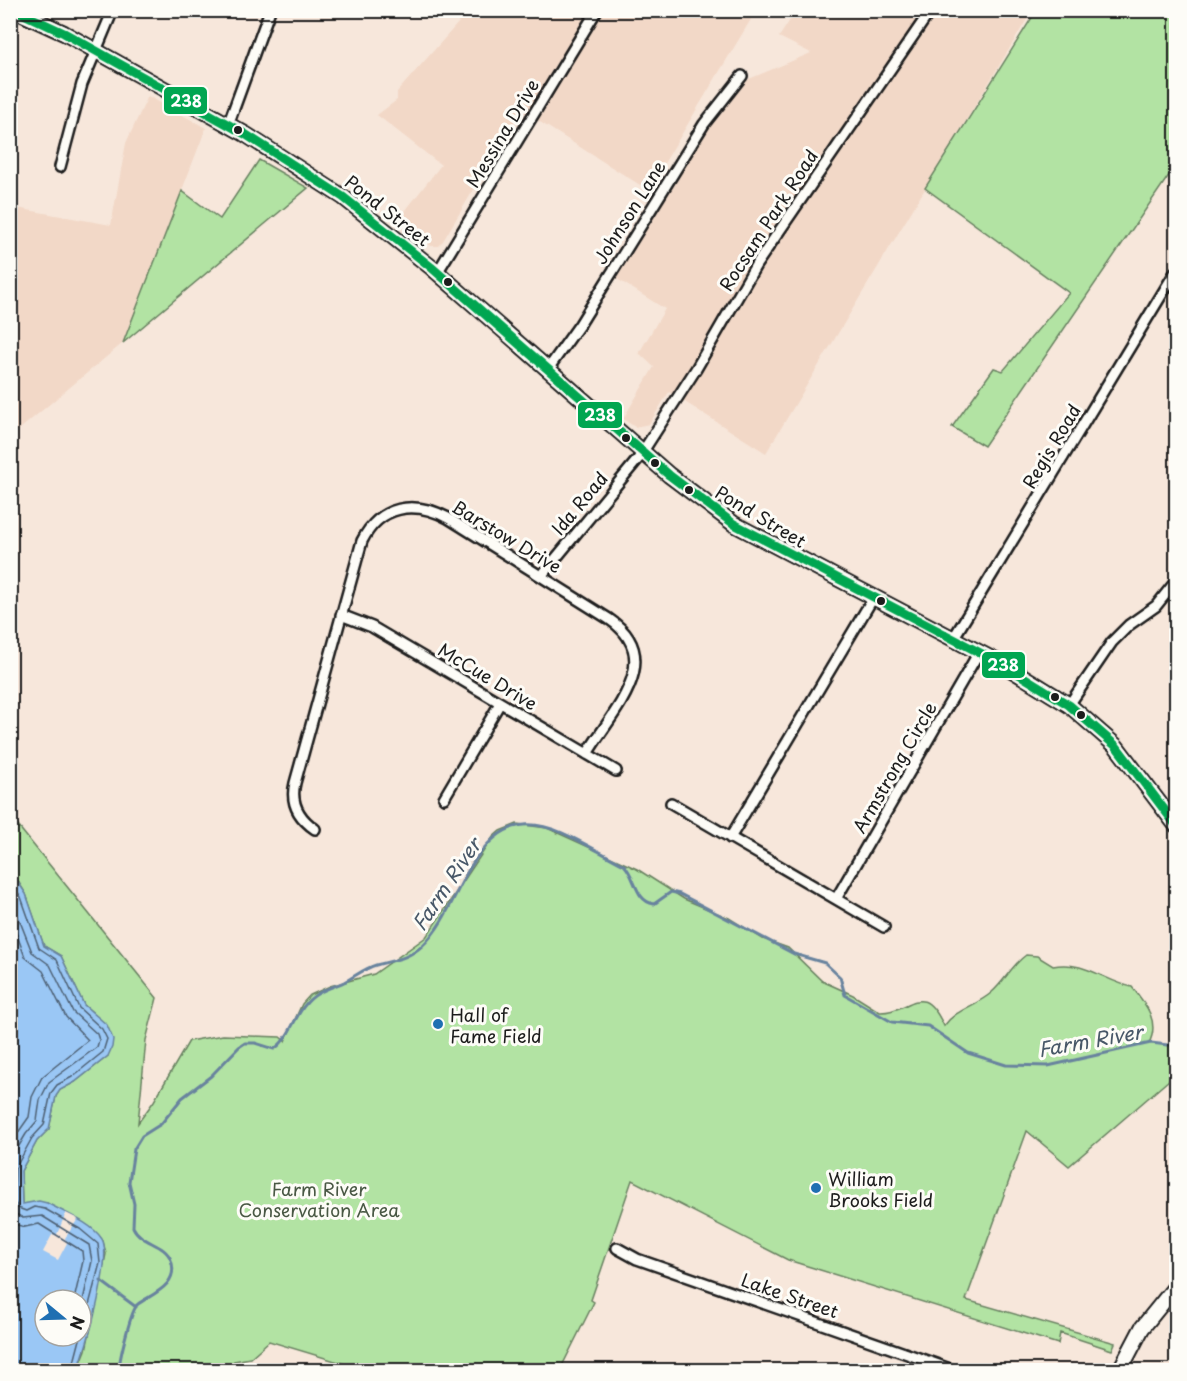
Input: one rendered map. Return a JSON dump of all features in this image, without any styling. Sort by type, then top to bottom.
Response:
[{"type":"main road","name":"Pond Street","points":[[14,10],[97,52],[228,125],[318,179],[369,216],[437,273],[642,453],[693,495],[734,524],[979,652],[1069,705],[1116,746],[1176,825]]},
{"type":"main road","points":[[1120,1371],[1142,1328],[1176,1286]]},
{"type":"street","points":[[60,167],[82,84],[113,10]]},
{"type":"street","points":[[228,125],[270,10]]},
{"type":"street","name":"Messina Drive","points":[[437,273],[597,10]]},
{"type":"street","name":"Rocsam Park Road","points":[[642,453],[696,369],[756,265],[931,10]]},
{"type":"street","name":"Johnson Lane","points":[[548,369],[586,313],[704,124],[742,76]]},
{"type":"street","name":"Regis Road","points":[[953,639],[1176,271]]},
{"type":"street","name":"Ida Road","points":[[542,576],[642,453]]},
{"type":"street","name":"Barstow Drive","points":[[315,829],[296,809],[293,789],[341,615],[366,533],[384,515],[404,507],[427,508],[441,514],[616,623],[626,633],[632,645],[634,667],[630,688],[587,754]]},
{"type":"street","points":[[1069,705],[1112,642],[1129,625],[1156,606],[1176,581]]},
{"type":"street","points":[[730,838],[873,598]]},
{"type":"street","name":"McCue Drive","points":[[341,615],[372,627],[616,771]]},
{"type":"street","name":"Armstrong Circle","points":[[836,899],[979,652]]},
{"type":"street","points":[[444,798],[500,703]]},
{"type":"street","points":[[671,803],[884,927]]},
{"type":"street","name":"Lake Street","points":[[616,1248],[637,1258],[953,1371]]},
{"type":"shaded area","points":[[435,11],[756,11],[648,190],[521,110],[443,241],[438,246],[431,246],[398,220],[441,165],[377,115],[397,100],[397,92],[459,22]]},
{"type":"shaded area","points":[[796,11],[1032,11],[766,453],[669,392],[649,424],[635,427],[623,419],[654,367],[639,353],[665,309],[614,277],[715,116],[749,79],[811,53],[779,37]]},
{"type":"shaded area","points":[[148,96],[206,128],[123,343],[15,433],[10,397],[11,207],[111,225],[126,143]]},
{"type":"green space","points":[[1036,11],[1176,11],[1176,165],[984,446],[952,427],[994,368],[1003,371],[1069,293],[925,188]]},
{"type":"green space","points":[[259,160],[308,188],[123,343],[182,191],[220,219]]},
{"type":"green space","name":"Farm River Conservation Area","points":[[10,816],[157,998],[146,1040],[138,1123],[154,1101],[189,1041],[223,1035],[280,1037],[285,1041],[302,1004],[310,995],[330,986],[374,974],[426,937],[493,837],[500,831],[517,824],[547,828],[637,869],[684,899],[729,918],[763,939],[788,948],[822,981],[853,995],[880,1012],[891,1011],[915,1001],[922,1001],[929,1004],[944,1026],[954,1016],[991,993],[1026,955],[1037,956],[1053,966],[1084,968],[1132,987],[1150,1014],[1153,1028],[1149,1043],[1176,1046],[1176,1074],[1069,1166],[1027,1131],[966,1300],[1115,1343],[1112,1350],[1060,1333],[1058,1344],[788,1260],[632,1180],[591,1300],[594,1302],[560,1370],[365,1370],[269,1341],[250,1358],[234,1361],[225,1370],[78,1370],[86,1348],[93,1348],[93,1316],[106,1254],[103,1241],[83,1224],[47,1203],[22,1204],[21,1171],[37,1141],[49,1129],[56,1096],[60,1090],[75,1082],[108,1056],[92,1012],[84,1005],[61,956],[44,946],[26,894],[11,870]]},
{"type":"water","points":[[10,870],[26,894],[44,946],[61,956],[84,1005],[107,1025],[113,1039],[108,1056],[75,1082],[60,1090],[56,1096],[49,1129],[37,1141],[21,1171],[22,1204],[39,1201],[47,1203],[84,1223],[102,1239],[104,1265],[93,1320],[93,1288],[33,1288],[33,1348],[85,1348],[78,1370],[11,1370]]},
{"type":"pier","points":[[66,1213],[78,1219],[65,1238],[67,1243],[58,1260],[43,1252],[52,1235],[57,1234]]},
{"type":"waterway","name":"Farm River","points":[[119,1370],[135,1308],[163,1288],[172,1276],[173,1269],[168,1254],[141,1237],[133,1227],[134,1204],[129,1182],[134,1149],[142,1136],[161,1124],[182,1098],[211,1076],[239,1047],[245,1043],[255,1043],[274,1049],[286,1037],[299,1013],[319,993],[372,966],[406,956],[422,946],[440,923],[481,852],[499,835],[517,826],[536,825],[555,830],[624,865],[639,894],[648,902],[654,904],[671,892],[680,894],[794,954],[825,963],[840,977],[845,995],[892,1022],[928,1026],[968,1053],[1006,1065],[1048,1066],[1151,1043],[1176,1046]]},
{"type":"waterway","points":[[101,1281],[136,1307]]},
{"type":"transit line","name":"238","points":[[15,10],[64,33],[245,134],[343,197],[431,267],[669,475],[734,524],[1009,668],[1069,705],[1116,746],[1176,825]]},
{"type":"place","name":"Hall of Fame Field","points":[[438,1024]]},
{"type":"place","name":"William Brooks Field","points":[[816,1188]]}]
